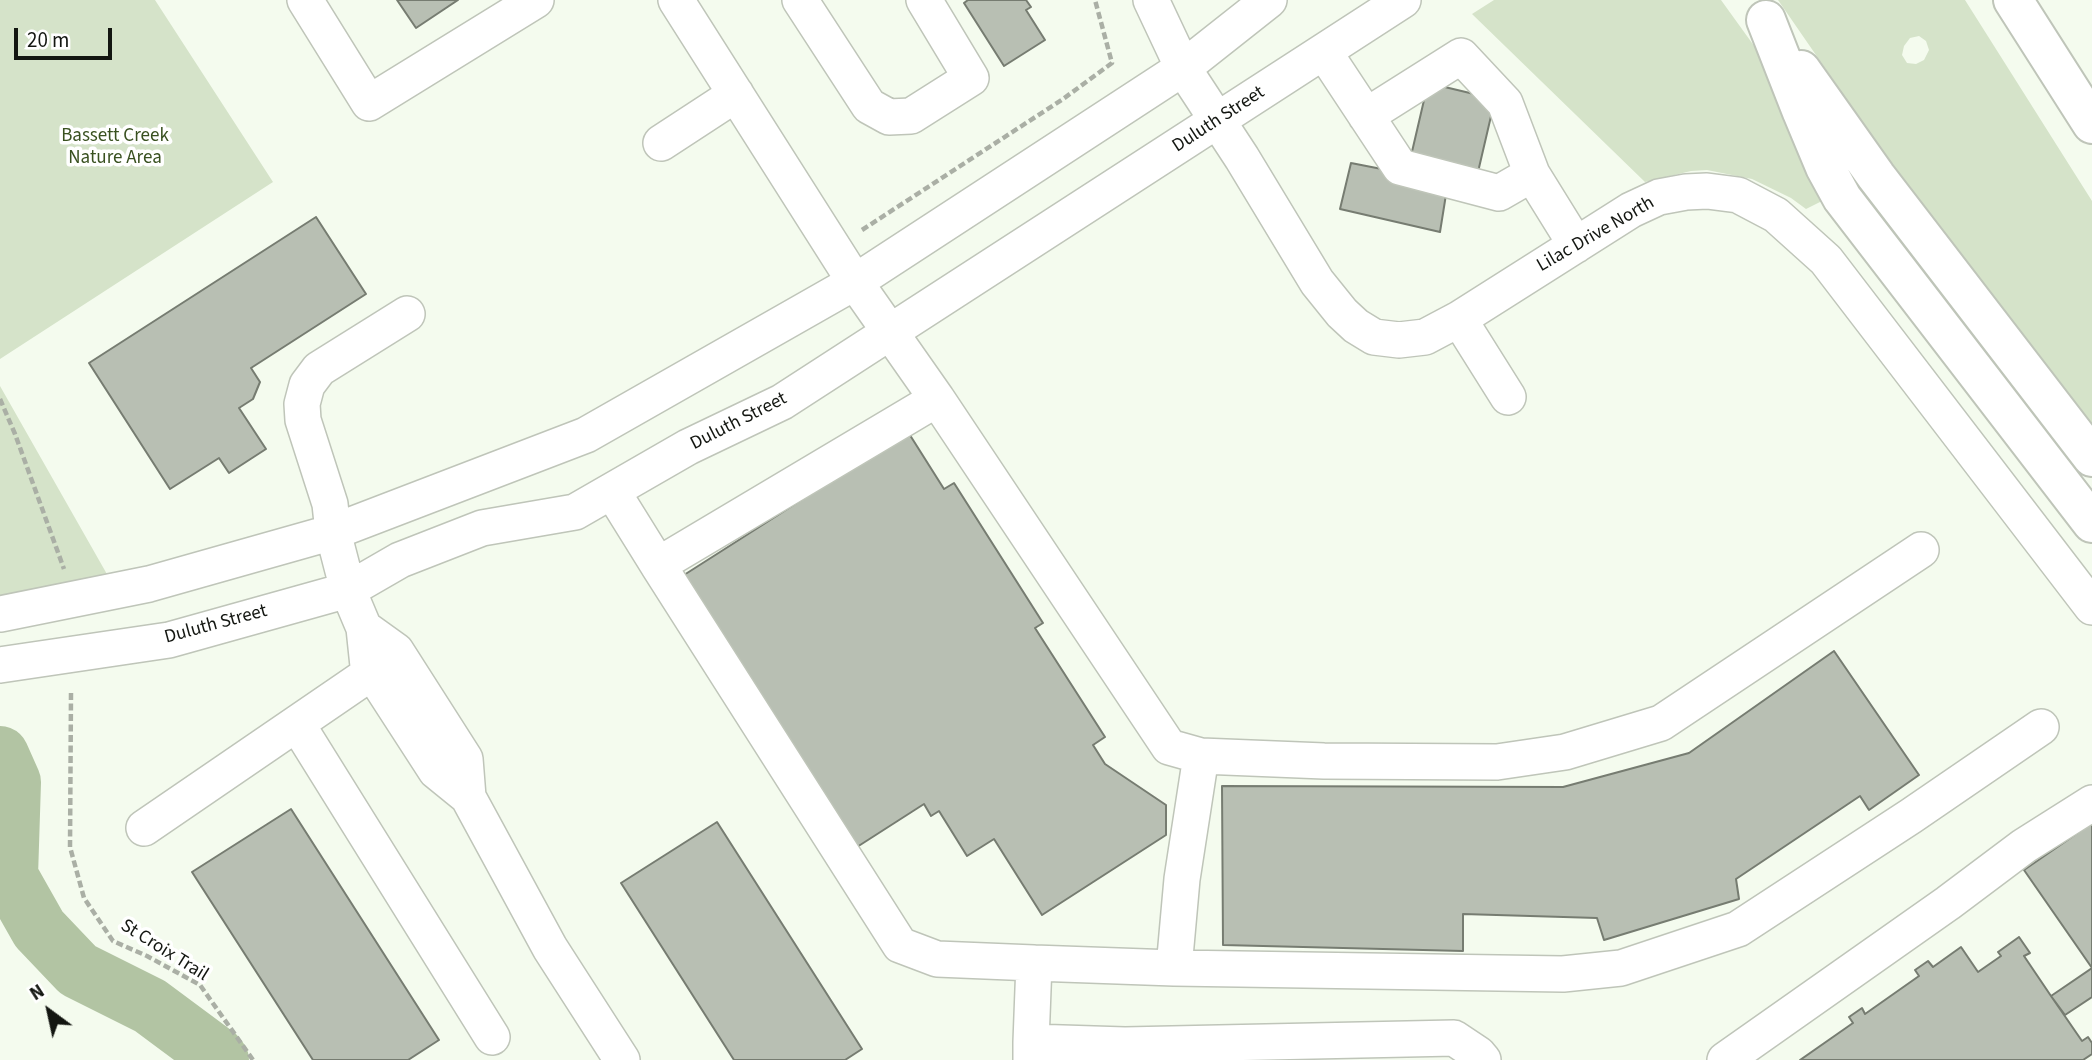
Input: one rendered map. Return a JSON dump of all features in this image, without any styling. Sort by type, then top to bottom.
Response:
[{"type":"highway","points":[[2013,0],[2092,124]]},
{"type":"highway","points":[[1759,10],[1876,176],[2092,457]]},
{"type":"highway","points":[[1759,10],[1825,167],[1842,198],[2092,523]]},
{"type":"street","points":[[305,0],[369,103],[536,0]]},
{"type":"street","points":[[676,0],[855,282],[937,399],[1170,747],[1200,756],[1324,761],[1497,762],[1565,752],[1661,723],[1921,550]]},
{"type":"street","points":[[800,0],[869,106],[889,117],[911,116],[971,78],[924,0]]},
{"type":"street","name":"Lilac Drive North","points":[[1151,0],[1183,68],[1317,282],[1356,327],[1374,337],[1399,340],[1425,337],[1631,210],[1659,197],[1707,191],[1738,195],[1776,215],[1826,260],[2092,607]]},
{"type":"street","points":[[0,614],[149,584],[334,532],[586,436],[855,282],[1183,68],[1269,0]]},
{"type":"street","name":"Duluth Street","points":[[0,665],[169,640],[348,590],[400,560],[482,528],[575,512],[688,447],[782,402],[1403,0]]},
{"type":"street","points":[[1324,52],[1400,167],[1499,192],[1532,174]]},
{"type":"street","points":[[1366,116],[1461,56],[1505,103],[1532,174],[1576,244]]},
{"type":"street","points":[[661,144],[736,93]]},
{"type":"street","points":[[407,314],[319,369],[307,385],[302,404],[303,420],[330,504],[348,590],[364,628],[368,666],[436,771],[468,797],[550,948],[622,1060]]},
{"type":"street","points":[[1458,319],[1508,397]]},
{"type":"street","points":[[658,565],[937,399]]},
{"type":"street","points":[[612,491],[900,945],[937,959],[1174,968],[1524,974],[1563,974],[1621,968],[1738,929],[1911,816],[2040,727]]},
{"type":"street","points":[[364,628],[396,651],[465,759],[468,797]]},
{"type":"street","points":[[144,828],[372,672]]},
{"type":"street","points":[[297,724],[492,1037]]},
{"type":"street","points":[[1174,968],[1182,879],[1200,756]]},
{"type":"street","points":[[1725,1060],[1937,911],[2024,846],[2092,803]]},
{"type":"street","points":[[1034,964],[1031,1051],[1125,1045],[1454,1038],[1483,1060]]},
{"type":"path","points":[[835,248],[1063,99],[1112,63],[1094,0]]},
{"type":"path","points":[[0,399],[68,580]]},
{"type":"path","name":"St Croix Trail","points":[[71,693],[71,847],[84,898],[113,941],[200,985],[253,1060]]},
{"type":"green space","name":"Bassett Creek Nature Area","points":[[0,0],[155,0],[273,182],[0,359]]},
{"type":"green space","points":[[1494,0],[1721,0],[1765,61],[1822,201],[1806,209],[1791,198],[1752,179],[1707,170],[1645,182],[1472,14]]},
{"type":"green space","points":[[1778,0],[1965,0],[2092,201],[2092,428],[1905,184]],"holes":[[[1919,36],[1926,41],[1929,50],[1924,60],[1916,64],[1907,63],[1902,55],[1910,38]]]},
{"type":"green space","points":[[0,386],[112,583],[0,599]]},
{"type":"building","points":[[397,0],[458,0],[416,28]]},
{"type":"building","points":[[968,0],[1026,0],[1031,7],[1026,10],[1045,40],[1004,66],[964,3]]},
{"type":"building","points":[[1428,83],[1495,99],[1478,172],[1411,156]]},
{"type":"building","points":[[1351,163],[1448,182],[1440,232],[1340,209]]},
{"type":"building","points":[[316,217],[366,294],[251,368],[260,382],[253,399],[239,408],[266,449],[229,473],[219,458],[170,489],[89,363]]},
{"type":"building","points":[[908,432],[944,489],[954,483],[1043,623],[1035,628],[1105,737],[1093,745],[1105,764],[1166,805],[1166,835],[1042,915],[994,839],[967,856],[939,811],[931,816],[924,804],[857,847],[684,575]]},
{"type":"building","points":[[1834,651],[1919,775],[1869,810],[1860,796],[1736,879],[1739,899],[1604,940],[1597,918],[1463,914],[1463,951],[1223,945],[1222,786],[1563,787],[1689,753]]},
{"type":"building","points":[[291,809],[439,1040],[408,1060],[313,1060],[192,872]]},
{"type":"building","points":[[717,822],[862,1049],[845,1060],[734,1060],[621,883]]},
{"type":"building","points":[[2092,823],[2092,968],[2024,870]]},
{"type":"building","points":[[2019,937],[2030,953],[2024,956],[2051,996],[2082,1041],[2088,1037],[2092,1043],[2092,1054],[2083,1060],[1800,1060],[1853,1023],[1849,1017],[1862,1008],[1865,1014],[1919,976],[1915,970],[1928,961],[1933,967],[1961,947],[1978,972],[2001,956],[1998,952]]},
{"type":"building","points":[[2092,968],[2092,997],[2065,1015],[2051,996]]},
{"type":"waterway","points":[[0,755],[12,782],[9,876],[39,929],[78,970],[150,1006],[220,1060]]}]
